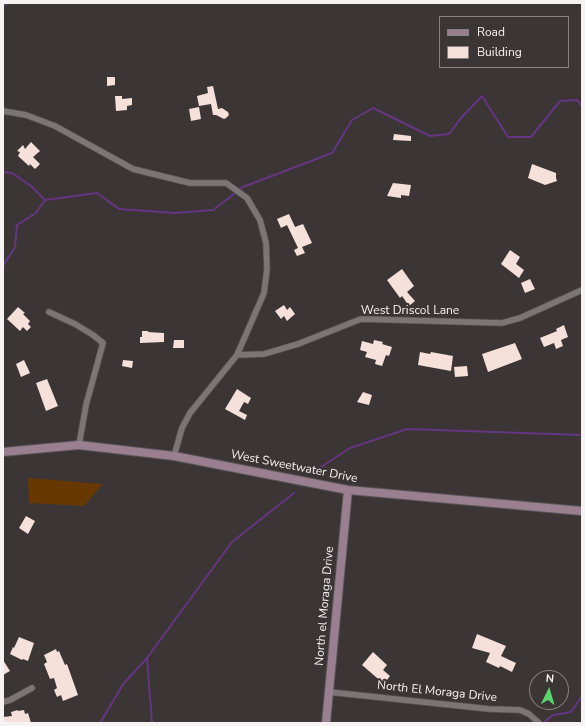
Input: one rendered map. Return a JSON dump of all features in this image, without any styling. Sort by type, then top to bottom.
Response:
[{"type":"street","points":[[3,111],[26,115],[55,126],[133,169],[190,183],[226,183],[247,198],[260,220],[266,243],[267,269],[264,293],[237,355],[190,413],[182,428],[174,456]]},
{"type":"street","name":"West Driscol Lane","points":[[237,355],[264,354],[271,352],[298,344],[360,319],[502,323],[520,318],[582,290]]},
{"type":"street","points":[[49,312],[75,324],[93,335],[102,343],[86,405],[79,445]]},
{"type":"street","name":"West Sweetwater Drive","points":[[3,452],[79,445],[174,456],[348,490],[582,511]]},
{"type":"street","name":"North el Moraga Drive","points":[[326,723],[348,490]]},
{"type":"street","points":[[3,702],[10,700],[32,688]]},
{"type":"street","name":"North El Moraga Drive","points":[[328,692],[489,709],[520,710],[529,714],[539,723]]},
{"type":"shaded area","points":[[28,478],[103,484],[84,506],[29,503]]},
{"type":"building","points":[[107,77],[115,77],[115,85],[107,86]]},
{"type":"building","points":[[213,86],[218,109],[222,108],[228,112],[229,115],[224,119],[213,115],[211,104],[199,106],[197,96],[208,93],[207,87]]},
{"type":"building","points":[[115,96],[122,96],[122,99],[132,98],[132,105],[127,106],[127,110],[116,111]]},
{"type":"building","points":[[199,107],[201,119],[191,121],[189,109]]},
{"type":"building","points":[[394,134],[411,136],[411,141],[393,140]]},
{"type":"building","points":[[31,142],[40,151],[33,157],[40,164],[35,169],[30,164],[29,166],[18,156],[20,152],[17,151],[23,145],[25,149]]},
{"type":"building","points":[[532,164],[556,173],[557,181],[545,185],[528,178]]},
{"type":"building","points":[[393,183],[411,185],[409,196],[401,195],[401,198],[387,196]]},
{"type":"building","points":[[289,214],[295,227],[303,224],[312,243],[302,247],[305,253],[297,256],[294,250],[298,248],[287,225],[281,228],[277,219]]},
{"type":"building","points":[[510,250],[520,257],[516,264],[524,270],[519,278],[501,264]]},
{"type":"building","points":[[402,269],[414,286],[407,292],[415,301],[409,306],[402,296],[400,298],[387,280]]},
{"type":"building","points":[[530,279],[535,289],[525,293],[521,283]]},
{"type":"building","points":[[284,305],[287,310],[290,307],[295,314],[287,321],[284,316],[281,319],[275,311]]},
{"type":"building","points":[[18,307],[25,313],[23,314],[30,321],[28,324],[31,327],[27,331],[23,327],[20,331],[7,319]]},
{"type":"building","points":[[564,325],[568,337],[561,340],[563,346],[556,349],[554,343],[544,347],[540,338],[557,331],[556,329]]},
{"type":"building","points":[[142,331],[164,333],[164,342],[140,343]]},
{"type":"building","points":[[174,340],[184,340],[184,348],[173,348]]},
{"type":"building","points":[[374,340],[383,342],[382,344],[392,347],[389,356],[386,355],[382,366],[375,364],[376,360],[365,357],[367,352],[360,350],[362,341],[373,344]]},
{"type":"building","points":[[515,343],[522,359],[488,372],[482,354]]},
{"type":"building","points":[[420,352],[430,354],[431,352],[453,356],[451,371],[418,365]]},
{"type":"building","points":[[24,360],[30,373],[21,377],[16,364]]},
{"type":"building","points":[[123,360],[133,361],[132,368],[122,366]]},
{"type":"building","points":[[467,366],[468,376],[455,377],[454,367]]},
{"type":"building","points":[[47,379],[58,406],[46,411],[36,383]]},
{"type":"building","points":[[237,389],[251,398],[248,404],[244,402],[239,411],[247,415],[245,420],[225,409]]},
{"type":"building","points":[[363,392],[372,395],[369,405],[357,402]]},
{"type":"building","points":[[26,516],[35,521],[28,534],[19,528]]},
{"type":"building","points":[[477,634],[506,646],[501,656],[516,663],[512,672],[500,666],[499,668],[486,662],[490,653],[472,648]]},
{"type":"building","points":[[19,637],[34,643],[28,661],[22,660],[10,654]]},
{"type":"building","points":[[56,649],[57,652],[59,651],[65,665],[67,664],[78,695],[63,701],[61,695],[57,697],[54,690],[57,688],[54,678],[50,679],[44,664],[47,662],[44,655]]},
{"type":"building","points":[[373,652],[387,665],[383,670],[390,676],[384,684],[362,665]]},
{"type":"building","points":[[3,660],[10,671],[3,675]]},
{"type":"building","points":[[24,710],[25,714],[28,713],[31,723],[3,723],[3,717],[12,716],[11,712]]},
{"type":"waterway","points":[[3,6],[8,3]]},
{"type":"waterway","points":[[3,266],[15,247],[17,225],[36,213],[45,200],[97,193],[119,209],[175,213],[213,210],[243,187],[332,153],[352,120],[373,108],[430,136],[449,134],[461,118],[482,96],[508,137],[531,137],[560,101],[577,100],[582,106]]},
{"type":"waterway","points":[[3,172],[12,173],[31,186],[45,200]]},
{"type":"waterway","points":[[315,471],[350,448],[407,429],[582,435]]},
{"type":"waterway","points":[[152,723],[147,658],[232,542],[294,493]]},
{"type":"waterway","points":[[100,723],[124,683],[147,658]]},
{"type":"waterway","points":[[543,723],[553,715],[571,712],[582,696]]}]
